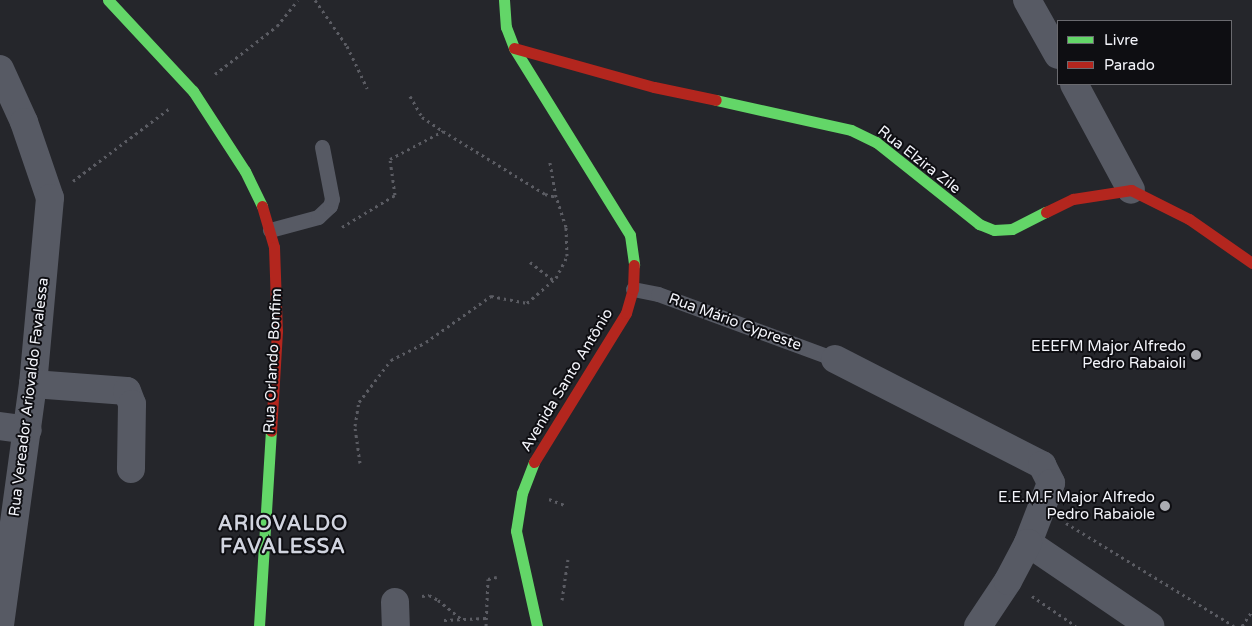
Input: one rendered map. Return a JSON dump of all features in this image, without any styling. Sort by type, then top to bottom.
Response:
[{"type":"street","name":"Rua Orlando Bonfim","points":[[108,0],[193,91],[245,171],[260,200],[270,230],[277,282],[277,331],[259,626]]},
{"type":"street","name":"Avenida Santo Antônio","points":[[504,0],[506,27],[514,48],[630,235],[634,262],[633,288],[619,328],[534,462],[522,493],[516,532],[537,626]]},
{"type":"street","points":[[1027,0],[1057,53]]},
{"type":"street","name":"Rua Elzira Zile","points":[[514,48],[654,87],[851,130],[876,142],[979,224],[994,230],[1012,229],[1073,199],[1131,190]]},
{"type":"street","points":[[0,69],[24,122],[50,198]]},
{"type":"street","points":[[1075,85],[1131,190],[1189,219],[1252,262]]},
{"type":"street","name":"Rua Vereador Ariovaldo Favalessa","points":[[0,626],[28,430],[50,198]]},
{"type":"street","points":[[836,359],[943,412],[1047,470],[1051,483],[1043,509],[1028,543],[1008,581],[978,626]]},
{"type":"street","points":[[33,384],[127,391],[132,404],[131,469]]},
{"type":"street","points":[[0,426],[28,430]]},
{"type":"street","points":[[1028,543],[1150,626]]},
{"type":"lane","points":[[270,230],[318,217],[330,206],[332,199],[322,147]]},
{"type":"lane","name":"Rua Mário Cypreste","points":[[633,288],[658,294],[836,359]]},
{"type":"path","points":[[50,198],[277,26],[297,0]]},
{"type":"path","points":[[315,0],[347,46],[367,88]]},
{"type":"path","points":[[410,96],[422,117],[546,194],[556,197]]},
{"type":"path","points":[[338,229],[395,194],[390,158],[443,131]]},
{"type":"path","points":[[360,463],[355,426],[359,402],[391,360],[426,342],[492,296],[527,303],[553,280],[567,256],[566,227],[556,197],[550,159],[576,148]]},
{"type":"path","points":[[530,262],[553,280]]},
{"type":"path","points":[[1043,509],[1234,626]]},
{"type":"path","points":[[486,626],[488,579],[504,576]]},
{"type":"path","points":[[1008,581],[1076,626]]},
{"type":"path","points":[[396,614],[429,595],[463,620]]},
{"type":"path","points":[[1242,626],[1252,611]]},
{"type":"path","points":[[444,620],[486,618]]},
{"type":"traffic: fast","points":[[108,0],[193,91],[245,171],[262,206]]},
{"type":"traffic: fast","points":[[504,0],[506,27],[514,48],[630,235],[634,265]]},
{"type":"traffic: fast","points":[[716,100],[851,130],[876,142],[979,224],[994,230],[1012,229],[1046,212]]},
{"type":"traffic: fast","points":[[259,626],[271,431]]},
{"type":"traffic: fast","points":[[534,462],[522,493],[516,531],[537,626]]},
{"type":"traffic: jam","points":[[514,48],[654,87],[716,100]]},
{"type":"traffic: jam","points":[[1046,212],[1073,199],[1131,190],[1189,219],[1252,263]]},
{"type":"traffic: jam","points":[[262,206],[274,247],[277,331],[271,431]]},
{"type":"traffic: jam","points":[[534,462],[626,313],[633,289],[634,265]]},
{"type":"place","name":"EEEFM Major Alfredo Pedro Rabaioli","points":[[1196,355]]},
{"type":"place","name":"E.E.M.F Major Alfredo Pedro Rabaiole","points":[[1165,506]]},
{"type":"district","name":"ARIOVALDO FAVALESSA","points":[[283,536]]}]
